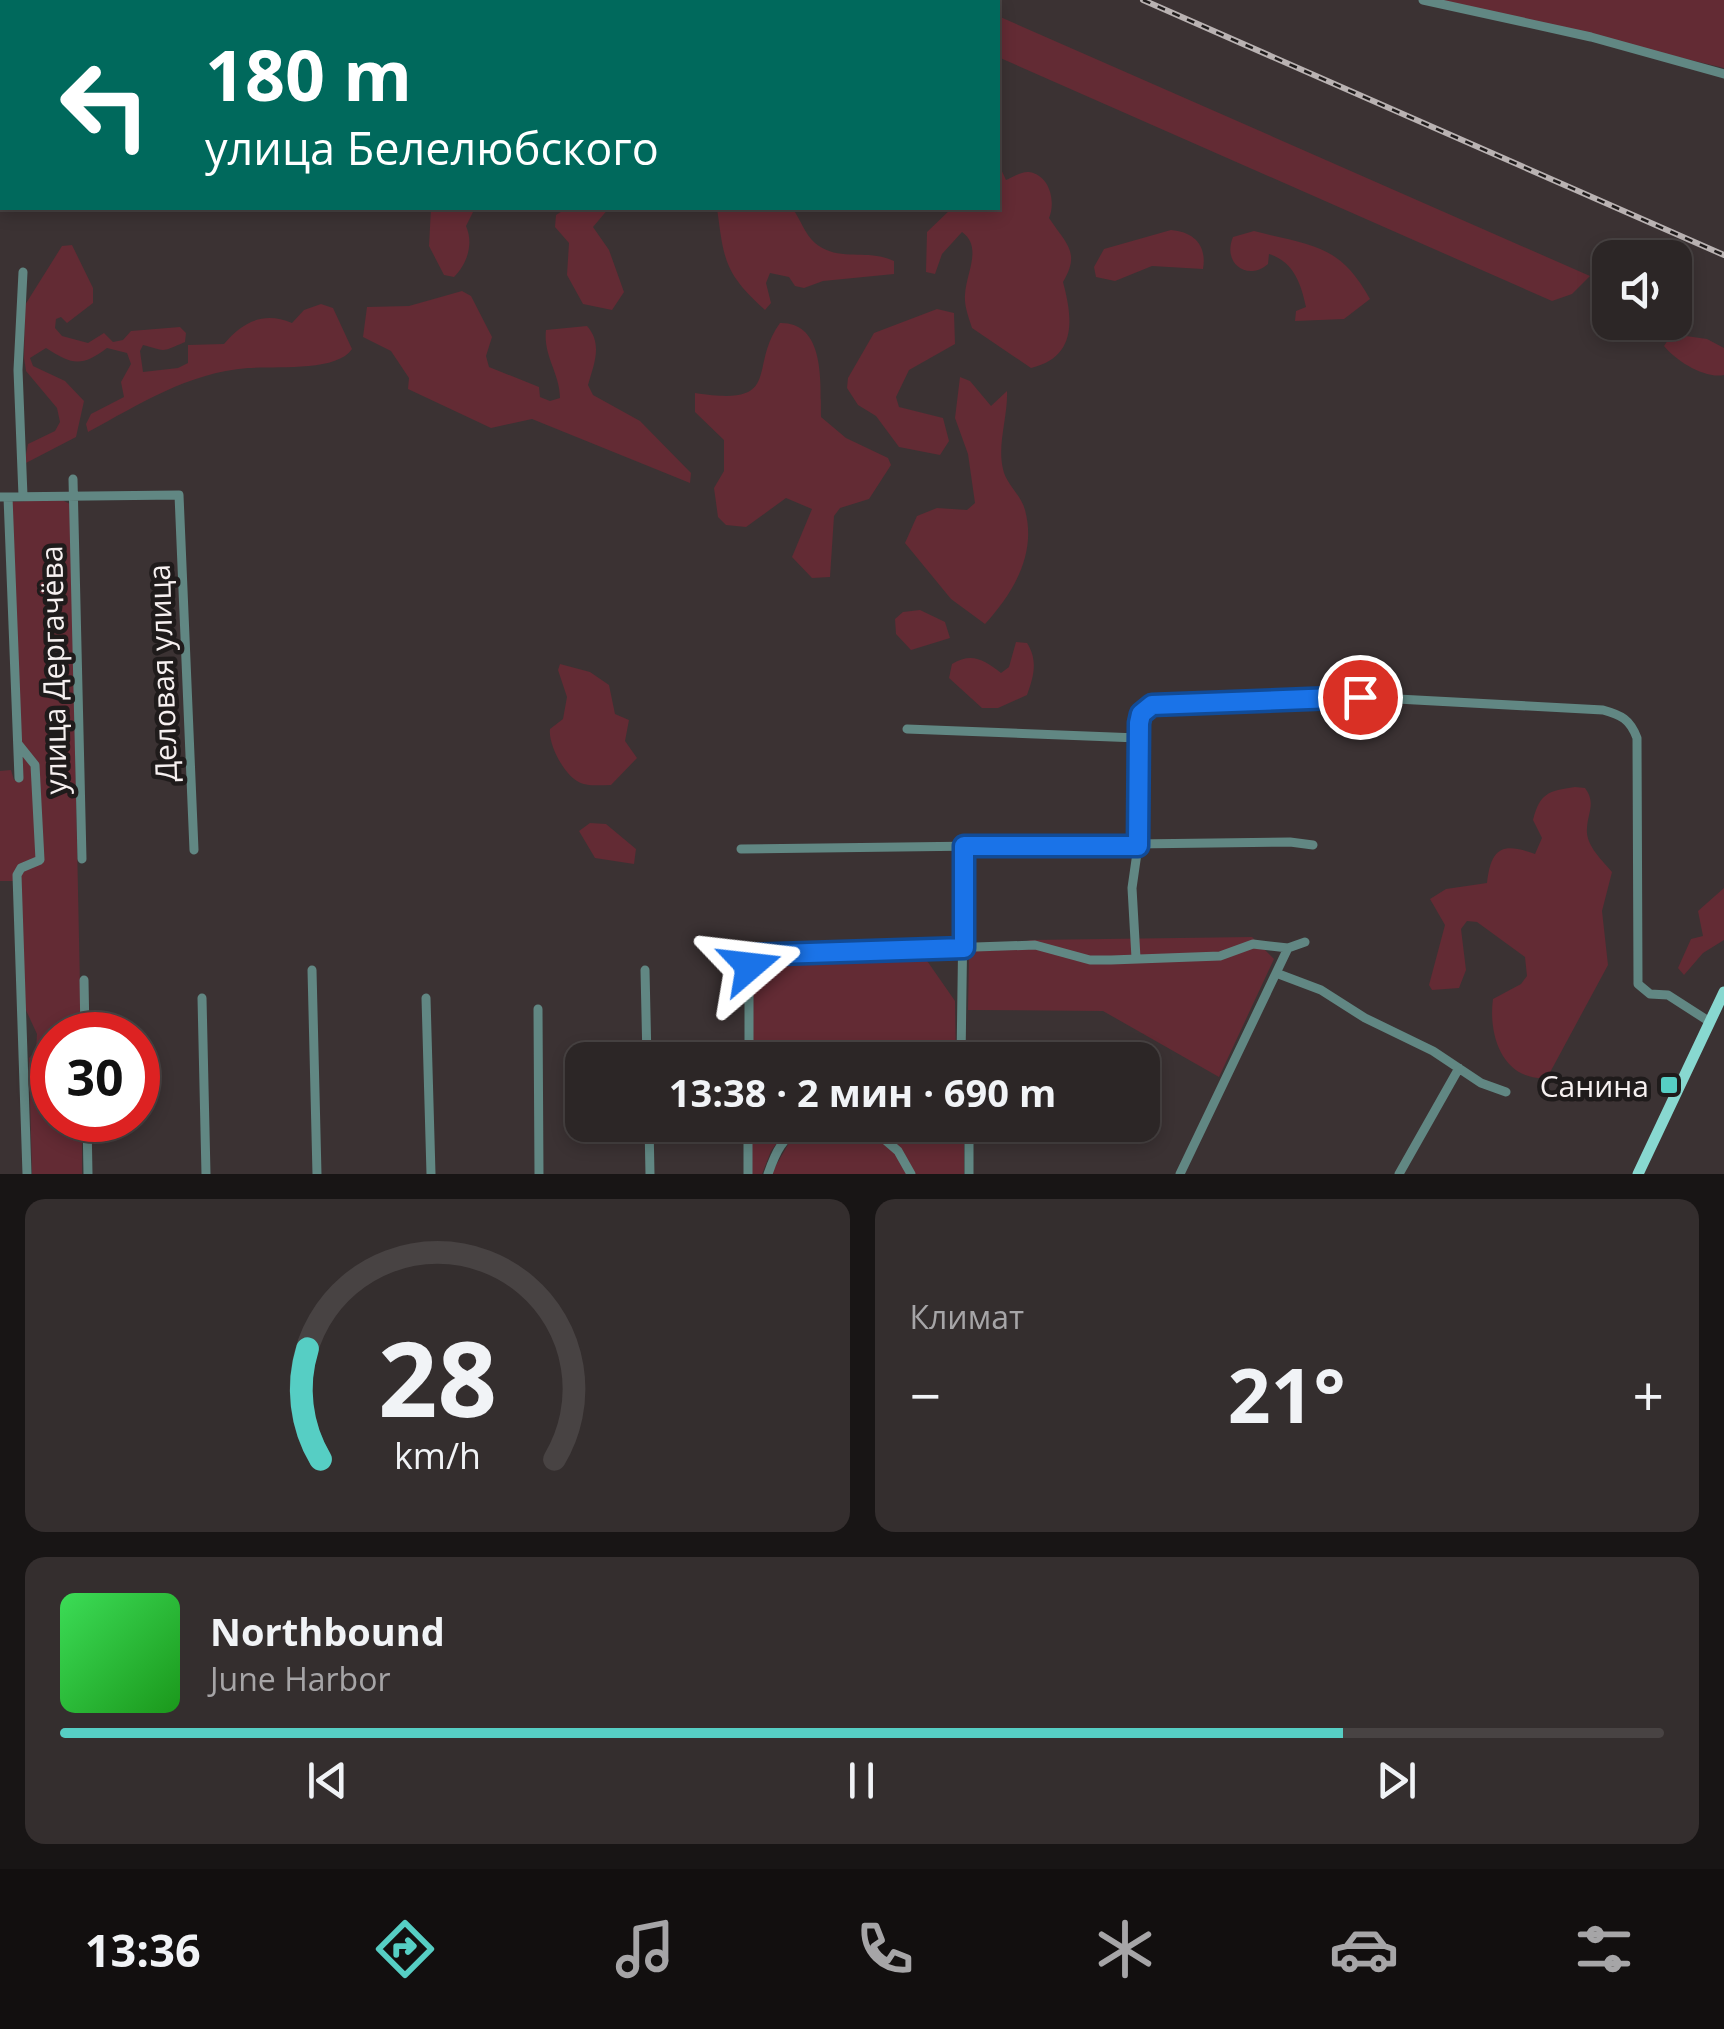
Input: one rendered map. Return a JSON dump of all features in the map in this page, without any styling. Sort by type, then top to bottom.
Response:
[{"type":"main road","points":[[1638,1174],[1724,992]]},
{"type":"street","points":[[1422,0],[1592,37],[1724,74]]},
{"type":"street","points":[[22,496],[18,370],[23,272]]},
{"type":"street","name":"улица Дергачёва","points":[[73,479],[82,860]]},
{"type":"street","name":"Деловая улица","points":[[73,496],[180,495],[194,850]]},
{"type":"street","points":[[4,497],[73,496]]},
{"type":"street","name":"улица Дергачёва","points":[[4,497],[19,778]]},
{"type":"street","points":[[1136,958],[1132,888],[1138,846],[1138,738],[1141,714],[1152,705],[1360,697],[1603,710],[1620,714],[1632,724],[1637,738],[1638,984],[1650,994],[1668,995],[1710,1022]]},
{"type":"street","points":[[907,730],[1138,738]]},
{"type":"street","name":"улица Дергачёва","points":[[18,745],[35,765],[40,860],[22,868],[17,875],[27,1174]]},
{"type":"street","points":[[741,849],[1290,842],[1312,845]]},
{"type":"street","points":[[961,1042],[964,846]]},
{"type":"street","points":[[749,1042],[749,955],[1035,945],[1090,960],[1220,956],[1253,944],[1288,948],[1305,942]]},
{"type":"street","points":[[1180,1174],[1288,948]]},
{"type":"street","points":[[312,970],[317,1174]]},
{"type":"street","points":[[645,970],[647,1042]]},
{"type":"street","points":[[1276,973],[1321,990],[1481,1083],[1506,1092]]},
{"type":"street","points":[[84,980],[85,1012]]},
{"type":"street","points":[[202,998],[206,1174]]},
{"type":"street","points":[[426,998],[431,1174]]},
{"type":"street","points":[[538,1009],[539,1174]]},
{"type":"street","points":[[1399,1174],[1459,1068]]},
{"type":"street","points":[[87,1142],[88,1174]]},
{"type":"street","points":[[649,1142],[650,1174]]},
{"type":"street","points":[[748,1142],[748,1174]]},
{"type":"street","points":[[768,1174],[782,1142]]},
{"type":"street","points":[[888,1142],[912,1174]]},
{"type":"street","points":[[969,1142],[969,1174]]},
{"type":"shaded area","points":[[1439,0],[1724,0],[1724,68]]},
{"type":"shaded area","points":[[1000,17],[1590,276],[1572,294],[1552,301],[1000,58]]},
{"type":"shaded area","points":[[1000,167],[1006,180],[1029,172],[1042,178],[1051,197],[1049,218],[1071,255],[1063,282],[1069,309],[1068,335],[1057,355],[1031,368],[972,328],[965,299],[972,261],[968,238],[962,232],[942,254],[935,274],[926,272],[927,232],[950,210],[1000,210]]},
{"type":"shaded area","points":[[431,210],[474,210],[466,226],[468,253],[454,277],[444,275],[429,246]]},
{"type":"shaded area","points":[[564,210],[607,210],[593,227],[609,250],[624,292],[612,310],[583,304],[567,275],[569,243],[555,227],[556,215]]},
{"type":"shaded area","points":[[717,210],[793,210],[811,240],[824,249],[884,257],[894,261],[894,274],[823,281],[804,288],[795,286],[789,277],[770,273],[766,283],[771,303],[765,310],[734,275],[722,241]]},
{"type":"shaded area","points":[[1171,230],[1198,242],[1203,269],[1152,266],[1115,281],[1096,277],[1094,267],[1104,249]]},
{"type":"shaded area","points":[[1254,231],[1308,244],[1335,257],[1370,299],[1344,319],[1295,321],[1296,311],[1306,307],[1299,282],[1285,262],[1269,254],[1268,264],[1252,271],[1234,262],[1230,246],[1233,237]]},
{"type":"shaded area","points":[[72,245],[93,288],[93,303],[67,323],[61,317],[56,319],[55,328],[62,336],[88,343],[104,333],[113,342],[123,340],[131,331],[180,327],[186,333],[185,342],[167,349],[143,345],[143,372],[188,363],[188,345],[224,344],[254,321],[272,318],[292,323],[304,310],[321,304],[333,308],[352,349],[320,365],[248,368],[205,376],[165,391],[88,432],[86,424],[91,414],[124,397],[121,382],[131,364],[127,353],[107,348],[77,362],[46,348],[30,358],[33,366],[65,381],[84,401],[76,437],[24,464],[28,444],[55,431],[60,422],[57,408],[26,371],[25,305],[62,246]]},
{"type":"shaded area","points":[[462,291],[471,296],[492,337],[486,356],[489,367],[539,387],[540,397],[550,401],[560,398],[546,330],[587,326],[596,347],[588,385],[593,395],[640,421],[691,473],[690,483],[532,419],[491,428],[408,389],[409,378],[391,351],[363,337],[367,307],[409,306]]},
{"type":"shaded area","points":[[937,309],[954,313],[955,344],[909,370],[896,397],[899,407],[943,418],[949,441],[940,455],[899,447],[876,416],[858,405],[847,388],[848,378],[874,333]]},
{"type":"shaded area","points":[[780,323],[806,333],[813,344],[820,374],[821,417],[846,438],[888,458],[891,465],[869,499],[840,508],[834,516],[830,577],[812,578],[792,557],[812,509],[786,498],[746,527],[726,525],[718,517],[714,488],[724,471],[724,440],[695,412],[695,393],[723,396],[753,389]]},
{"type":"shaded area","points":[[1707,339],[1724,348],[1724,375],[1691,368],[1664,346],[1668,340]]},
{"type":"shaded area","points":[[960,377],[970,381],[991,406],[1007,391],[1001,460],[1023,505],[1028,526],[1020,572],[985,624],[951,599],[905,543],[917,516],[937,508],[967,510],[975,503],[968,454],[955,418]]},
{"type":"shaded area","points":[[60,499],[70,504],[81,1012],[30,1012],[30,1019],[25,1008],[21,881],[0,881],[0,771],[11,770],[14,780],[23,779],[11,502]]},
{"type":"shaded area","points":[[920,610],[945,622],[950,638],[911,650],[896,634],[895,619],[903,612]]},
{"type":"shaded area","points":[[1016,642],[1027,643],[1033,656],[1027,695],[998,708],[982,708],[949,678],[952,664],[972,658],[1001,673],[1009,667]]},
{"type":"shaded area","points":[[560,664],[590,672],[609,685],[615,714],[629,720],[625,741],[637,758],[611,785],[577,781],[554,749],[550,729],[563,719],[567,697],[558,670]]},
{"type":"shaded area","points":[[1585,788],[1588,793],[1589,840],[1612,872],[1602,911],[1608,965],[1547,1078],[1532,1077],[1509,1064],[1502,1053],[1492,1013],[1493,999],[1521,984],[1527,976],[1525,957],[1477,922],[1467,921],[1461,929],[1466,970],[1459,988],[1432,990],[1429,985],[1445,925],[1430,899],[1446,889],[1487,883],[1492,862],[1500,851],[1514,849],[1535,854],[1542,838],[1533,820],[1539,804],[1552,792]]},
{"type":"shaded area","points":[[590,823],[606,824],[636,849],[634,864],[595,858],[579,831]]},
{"type":"shaded area","points":[[1724,888],[1724,940],[1703,953],[1684,975],[1678,968],[1691,939],[1703,936],[1698,911]]},
{"type":"shaded area","points":[[1252,937],[1274,959],[1219,1077],[1103,1011],[968,1010],[969,955],[1030,940]]},
{"type":"shaded area","points":[[923,955],[955,1001],[956,1042],[753,1042],[753,964],[761,959]]},
{"type":"shaded area","points":[[31,1142],[82,1142],[82,1174],[32,1174]]},
{"type":"shaded area","points":[[752,1142],[778,1142],[762,1174],[752,1174]]},
{"type":"shaded area","points":[[790,1142],[964,1142],[964,1174],[771,1174]]},
{"type":"railway","points":[[1143,0],[1724,255]]},
{"type":"place","name":"Санина","points":[[1669,1085]]},
{"type":"route","points":[[750,966],[749,955],[964,948],[964,846],[1138,846],[1139,723],[1141,714],[1152,705],[1360,697]]}]
